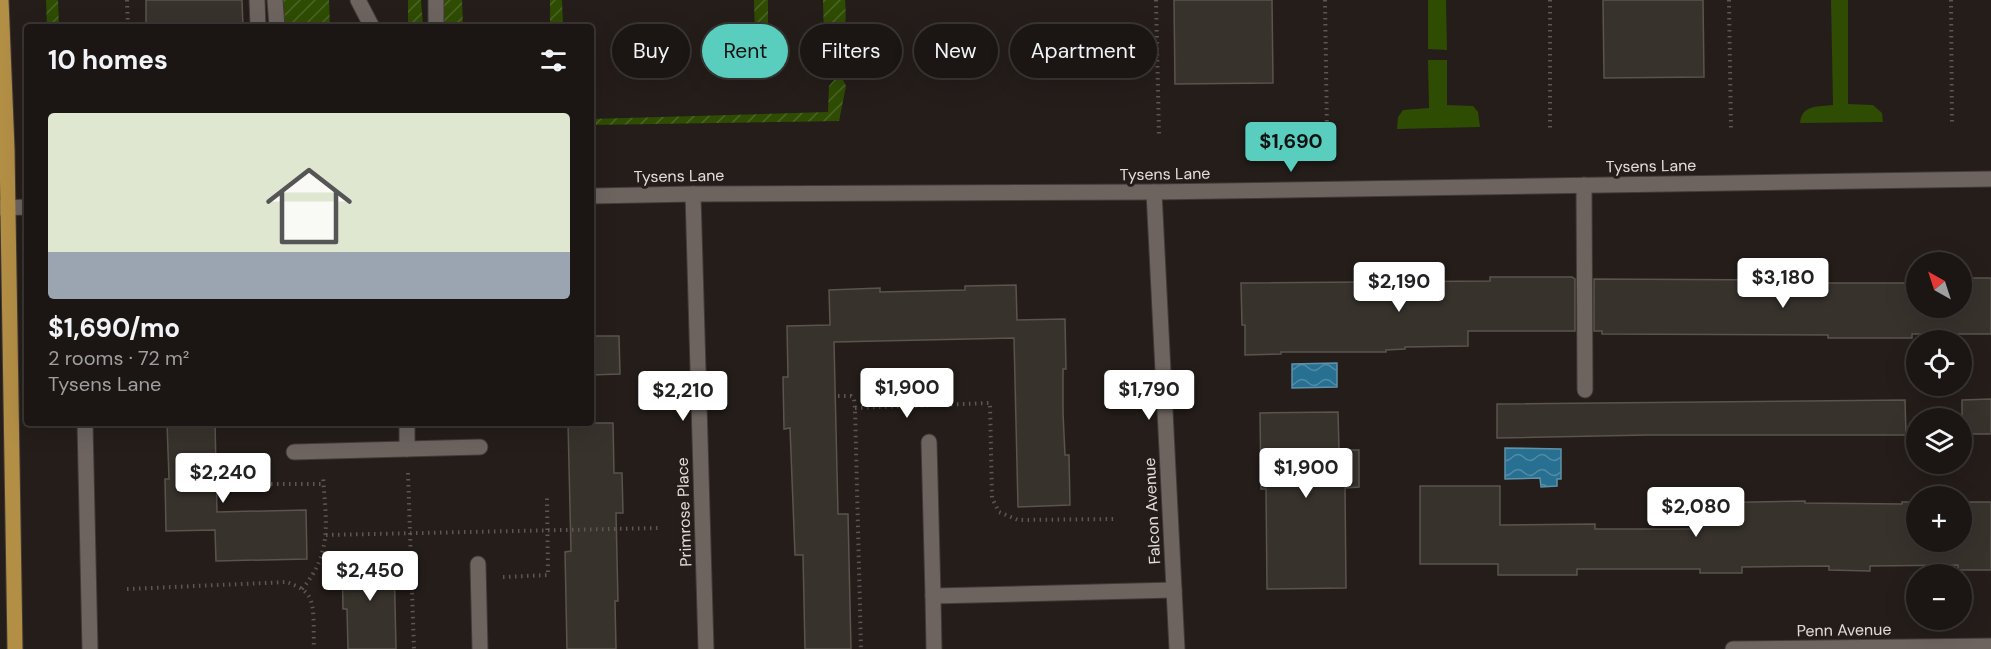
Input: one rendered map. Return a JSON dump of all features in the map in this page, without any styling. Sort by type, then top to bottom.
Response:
[{"type":"main road","points":[[1,0],[15,649]]},
{"type":"street","points":[[257,0],[258,24]]},
{"type":"street","points":[[275,0],[277,24]]},
{"type":"street","points":[[358,0],[370,24]]},
{"type":"street","points":[[436,0],[436,24]]},
{"type":"street","name":"Tysens Lane","points":[[594,196],[1154,192],[1991,179]]},
{"type":"street","points":[[1584,185],[1585,390]]},
{"type":"street","name":"Falcon Avenue","points":[[1154,192],[1177,649]]},
{"type":"street","name":"Primrose Place","points":[[693,194],[706,649]]},
{"type":"street","points":[[4,208],[24,207]]},
{"type":"street","points":[[85,426],[90,649]]},
{"type":"street","points":[[407,426],[407,449]]},
{"type":"street","points":[[929,442],[934,649]]},
{"type":"street","points":[[294,453],[480,447]]},
{"type":"street","points":[[478,571],[480,649]]},
{"type":"street","points":[[933,596],[1174,590]]},
{"type":"street","name":"Penn Avenue","points":[[1733,649],[1991,646]]},
{"type":"path","points":[[127,0],[128,24]]},
{"type":"path","points":[[1156,0],[1159,136]]},
{"type":"path","points":[[1325,0],[1327,134]]},
{"type":"path","points":[[1550,0],[1550,131]]},
{"type":"path","points":[[1729,0],[1731,130]]},
{"type":"path","points":[[1951,0],[1952,126]]},
{"type":"path","points":[[838,396],[851,396],[854,399],[855,408],[861,649]]},
{"type":"path","points":[[855,408],[990,403],[992,498],[999,512],[1018,520],[1117,519]]},
{"type":"path","points":[[407,449],[414,649]]},
{"type":"path","points":[[302,589],[324,553],[326,535],[323,475]]},
{"type":"path","points":[[265,484],[324,484]]},
{"type":"path","points":[[478,571],[548,575],[547,498]]},
{"type":"path","points":[[326,535],[658,528]]},
{"type":"path","points":[[127,589],[287,582],[302,589],[309,596],[312,608],[314,649]]},
{"type":"green space","points":[[46,0],[58,0],[59,24],[47,24]]},
{"type":"green space","points":[[282,0],[329,0],[330,24],[283,24]]},
{"type":"green space","points":[[408,0],[421,0],[423,24],[408,24]]},
{"type":"green space","points":[[441,0],[462,0],[463,24],[443,24]]},
{"type":"green space","points":[[550,0],[562,0],[563,24],[550,24]]},
{"type":"green space","points":[[754,0],[768,0],[768,24],[755,24]]},
{"type":"green space","points":[[823,0],[845,0],[844,24],[824,24]]},
{"type":"green space","points":[[1428,0],[1446,0],[1447,50],[1428,49]]},
{"type":"green space","points":[[1831,0],[1848,0],[1848,104],[1873,105],[1882,113],[1883,122],[1800,123],[1807,109],[1833,105]]},
{"type":"green space","points":[[1428,60],[1447,60],[1447,105],[1473,106],[1478,112],[1480,127],[1397,129],[1398,117],[1403,110],[1429,108]]},
{"type":"green space","points":[[835,79],[843,80],[846,86],[839,121],[594,125],[594,119],[828,112],[829,86]]},
{"type":"water","points":[[1337,363],[1337,387],[1292,388],[1292,364]]},
{"type":"water","points":[[1505,448],[1561,449],[1561,479],[1557,479],[1557,486],[1541,487],[1540,478],[1505,479]]},
{"type":"building","points":[[146,0],[242,0],[243,24],[146,24]]},
{"type":"building","points":[[1174,0],[1272,0],[1273,83],[1175,84]]},
{"type":"building","points":[[1603,0],[1703,0],[1704,77],[1604,78]]},
{"type":"building","points":[[1490,277],[1572,277],[1575,279],[1575,331],[1468,331],[1468,346],[1405,347],[1405,349],[1386,350],[1386,352],[1281,352],[1281,354],[1245,355],[1241,283],[1490,281]]},
{"type":"building","points":[[1972,278],[1991,278],[1991,334],[1972,334],[1972,330],[1906,330],[1906,338],[1828,338],[1828,335],[1602,334],[1602,331],[1594,331],[1594,279],[1798,280],[1798,283],[1906,283],[1906,318],[1972,318]]},
{"type":"building","points":[[1016,285],[1017,320],[1065,319],[1066,369],[1063,369],[1063,413],[1065,455],[1069,455],[1070,505],[1018,507],[1014,338],[834,342],[838,514],[848,514],[851,649],[805,649],[803,555],[795,555],[790,428],[784,429],[783,377],[788,377],[787,326],[830,325],[829,290],[880,288],[880,292],[965,290],[965,286]]},
{"type":"building","points":[[594,336],[619,336],[620,374],[594,375]]},
{"type":"building","points":[[1991,399],[1991,434],[1972,434],[1972,408],[1962,408],[1962,400]]},
{"type":"building","points":[[1905,400],[1906,435],[1647,435],[1497,438],[1497,404]]},
{"type":"building","points":[[1338,412],[1339,450],[1359,450],[1359,487],[1345,488],[1346,588],[1267,589],[1266,489],[1261,489],[1260,413]]},
{"type":"building","points":[[613,423],[614,473],[622,473],[623,513],[616,513],[618,601],[615,601],[616,649],[567,649],[565,552],[571,551],[568,426]]},
{"type":"building","points":[[167,426],[215,426],[217,512],[306,510],[307,559],[216,561],[215,530],[166,531],[165,479],[169,479]]},
{"type":"building","points":[[1420,486],[1500,486],[1500,525],[1595,524],[1595,529],[1700,529],[1700,503],[1805,501],[1805,503],[1902,504],[1906,502],[1906,552],[1972,552],[1972,502],[1991,502],[1991,570],[1972,570],[1972,564],[1906,564],[1870,566],[1870,571],[1829,570],[1829,566],[1742,567],[1742,573],[1700,573],[1700,569],[1577,569],[1577,575],[1498,575],[1498,564],[1420,564]]},
{"type":"building","points":[[394,557],[396,649],[348,649],[347,609],[343,609],[342,558]]}]
